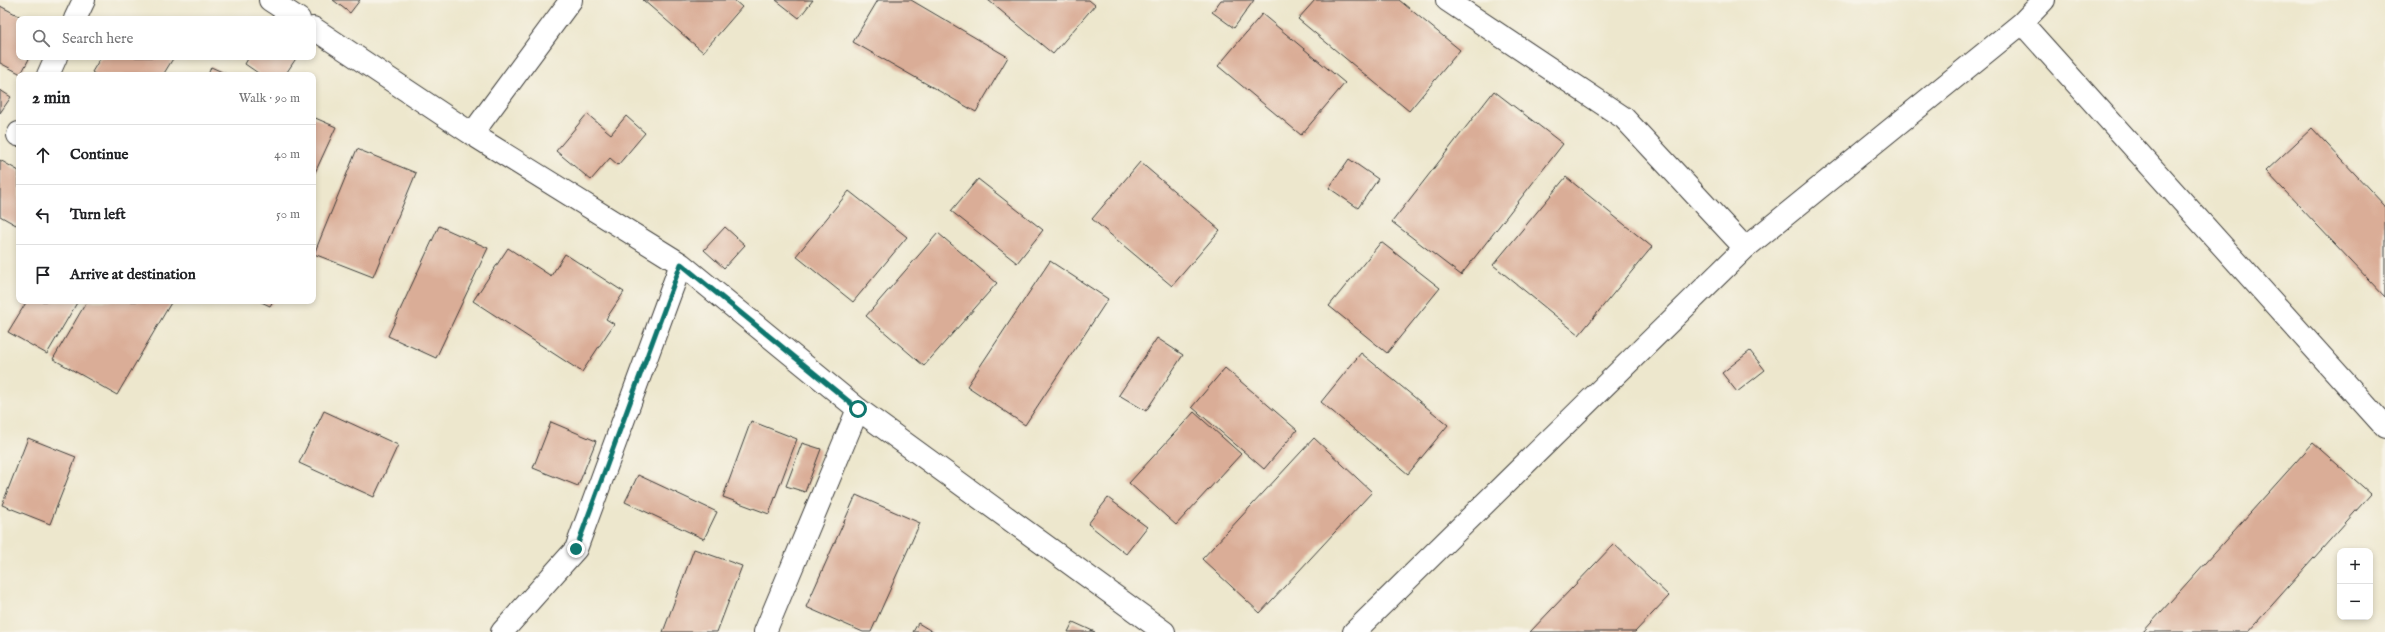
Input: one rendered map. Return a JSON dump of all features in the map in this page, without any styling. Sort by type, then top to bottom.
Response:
[{"type":"street","points":[[76,16],[84,0]]},
{"type":"street","points":[[270,0],[294,16]]},
{"type":"street","points":[[472,134],[571,0]]},
{"type":"street","points":[[1447,0],[1624,118],[1745,248]]},
{"type":"street","points":[[1354,632],[1745,248],[2022,23],[2044,0]]},
{"type":"street","points":[[2022,23],[2385,427]]},
{"type":"street","points":[[316,30],[472,134],[681,264],[858,409],[1164,632]]},
{"type":"street","points":[[49,72],[55,60]]},
{"type":"street","points":[[502,632],[576,549],[681,264]]},
{"type":"street","points":[[765,632],[858,409]]},
{"type":"building","points":[[333,0],[360,0],[350,13]]},
{"type":"building","points":[[643,0],[734,0],[742,7],[703,52]]},
{"type":"building","points":[[776,0],[813,0],[799,18]]},
{"type":"building","points":[[878,0],[911,0],[1008,57],[976,112],[853,42]]},
{"type":"building","points":[[988,0],[1089,0],[1095,5],[1053,54]]},
{"type":"building","points":[[1221,0],[1254,0],[1234,28],[1212,12]]},
{"type":"building","points":[[1315,0],[1399,0],[1460,50],[1409,111],[1298,19]]},
{"type":"building","points":[[0,6],[19,16],[16,16],[16,60],[28,60],[22,72],[17,72],[0,63]]},
{"type":"building","points":[[1262,14],[1345,83],[1301,135],[1218,66]]},
{"type":"building","points":[[99,60],[172,60],[165,72],[92,72]]},
{"type":"building","points":[[247,60],[295,60],[287,72],[257,72],[245,64]]},
{"type":"building","points":[[211,67],[222,72],[209,72]]},
{"type":"building","points":[[0,90],[11,97],[0,113]]},
{"type":"building","points":[[1494,91],[1563,144],[1461,275],[1392,222]]},
{"type":"building","points":[[587,114],[611,134],[626,116],[645,133],[618,165],[610,158],[591,180],[556,151]]},
{"type":"building","points":[[316,118],[336,127],[316,170]]},
{"type":"building","points":[[2312,128],[2385,206],[2385,297],[2266,171]]},
{"type":"building","points":[[357,149],[416,173],[373,277],[316,255],[316,249]]},
{"type":"building","points":[[1349,159],[1378,179],[1358,208],[1329,188]]},
{"type":"building","points":[[0,160],[16,169],[16,225],[0,216]]},
{"type":"building","points":[[1140,162],[1220,230],[1172,286],[1092,219]]},
{"type":"building","points":[[1566,177],[1652,247],[1579,335],[1493,265]]},
{"type":"building","points":[[978,179],[1043,230],[1017,263],[951,211]]},
{"type":"building","points":[[849,191],[907,237],[853,302],[796,256]]},
{"type":"building","points":[[439,226],[488,248],[436,358],[388,336]]},
{"type":"building","points":[[725,227],[745,245],[724,268],[704,250]]},
{"type":"building","points":[[938,233],[997,283],[924,366],[866,316]]},
{"type":"building","points":[[1381,242],[1440,288],[1387,353],[1329,306]]},
{"type":"building","points":[[508,248],[551,276],[565,254],[624,292],[606,319],[614,324],[582,372],[473,301]]},
{"type":"building","points":[[1050,261],[1108,299],[1025,425],[967,386]]},
{"type":"building","points":[[25,304],[76,304],[47,354],[8,332]]},
{"type":"building","points":[[85,304],[170,304],[117,395],[53,359]]},
{"type":"building","points":[[1157,338],[1183,355],[1146,411],[1119,395]]},
{"type":"building","points":[[1750,351],[1765,370],[1737,392],[1722,373]]},
{"type":"building","points":[[1361,353],[1448,425],[1408,474],[1321,402]]},
{"type":"building","points":[[1225,368],[1297,430],[1264,469],[1192,407]]},
{"type":"building","points":[[324,411],[398,445],[374,497],[299,463]]},
{"type":"building","points":[[1194,412],[1241,454],[1176,525],[1129,483]]},
{"type":"building","points":[[751,421],[797,439],[769,514],[723,497]]},
{"type":"building","points":[[551,422],[596,441],[578,486],[533,468]]},
{"type":"building","points":[[28,438],[76,457],[50,524],[2,505]]},
{"type":"building","points":[[1314,438],[1372,492],[1260,613],[1202,559]]},
{"type":"building","points":[[802,443],[821,449],[805,492],[786,486]]},
{"type":"building","points":[[2313,443],[2371,494],[2248,632],[2143,632]]},
{"type":"building","points":[[638,475],[717,512],[704,539],[625,502]]},
{"type":"building","points":[[856,495],[920,523],[871,632],[863,632],[806,607]]},
{"type":"building","points":[[1108,498],[1147,527],[1126,554],[1088,524]]},
{"type":"building","points":[[1614,544],[1669,596],[1635,632],[1530,632]]},
{"type":"building","points":[[694,549],[742,566],[717,632],[663,632]]},
{"type":"building","points":[[1073,622],[1095,632],[1068,632]]},
{"type":"building","points":[[918,623],[933,632],[913,632]]},
{"type":"route","points":[[576,549],[681,264],[858,409]]}]
